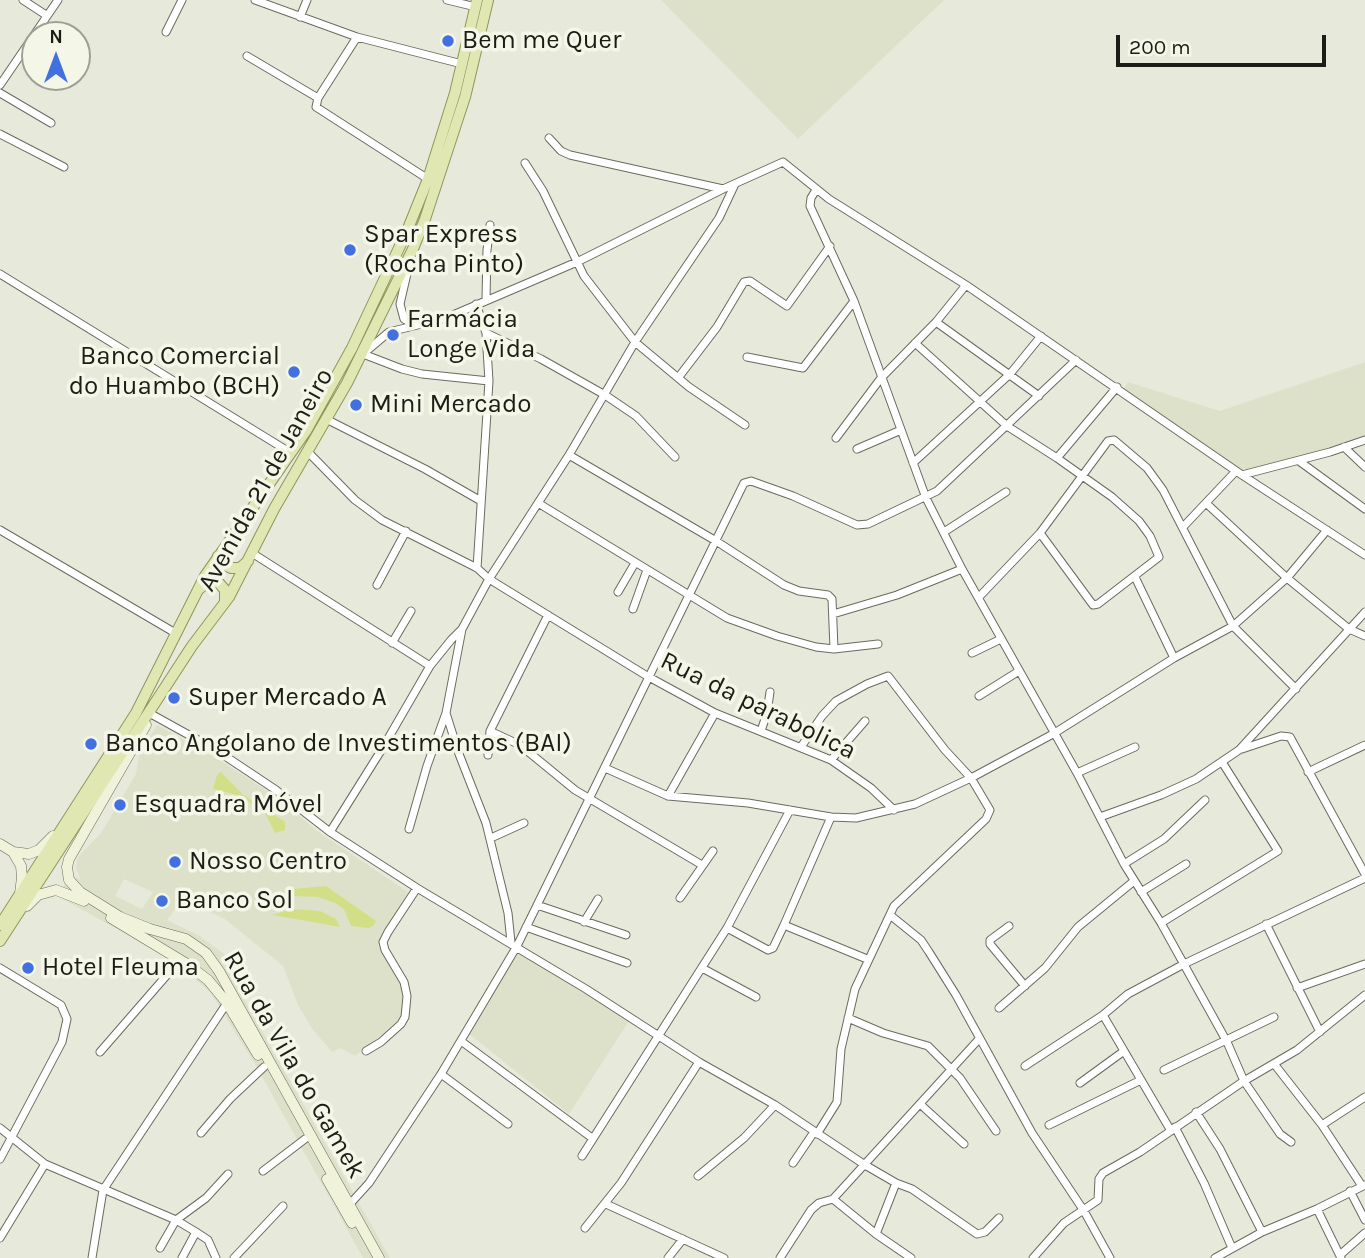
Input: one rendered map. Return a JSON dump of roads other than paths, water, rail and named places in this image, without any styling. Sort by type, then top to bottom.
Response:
[{"type":"main road","name":"Avenida 21 de Janeiro","points":[[2,932],[192,646],[225,603],[274,509],[363,354],[413,249],[457,126],[488,0]]},
{"type":"main road","name":"Avenida 21 de Janeiro","points":[[2,932],[38,864],[136,713],[218,556],[291,453],[319,409],[352,348],[403,241],[428,179],[477,4]]},
{"type":"main road","points":[[218,556],[222,564],[230,568],[240,568],[251,557]]},
{"type":"main road","points":[[199,589],[206,583],[219,583],[225,590],[225,603]]},
{"type":"main road","points":[[151,714],[164,688]]},
{"type":"main road","name":"Rua da Vila do Gamek","points":[[151,714],[76,844],[69,859],[67,874],[80,892],[128,920],[186,939],[199,946],[219,971],[379,1258]]},
{"type":"main road","points":[[0,844],[13,852],[29,854],[39,850],[72,815]]},
{"type":"main road","points":[[13,852],[21,866],[20,895]]},
{"type":"main road","name":"Rua da Vila do Gamek","points":[[2,932],[43,892],[61,890],[91,905],[208,980],[227,1003],[372,1258]]},
{"type":"main road","points":[[183,962],[185,950],[192,945],[199,946]]},
{"type":"street","points":[[23,0],[46,15]]},
{"type":"street","points":[[0,85],[58,0]]},
{"type":"street","points":[[166,32],[182,0]]},
{"type":"street","points":[[300,17],[307,0]]},
{"type":"street","points":[[447,0],[477,4]]},
{"type":"street","points":[[258,1],[357,37],[462,64]]},
{"type":"street","points":[[357,37],[318,98],[315,104],[317,110],[428,179]]},
{"type":"street","points":[[247,56],[318,98]]},
{"type":"street","points":[[0,93],[51,123]]},
{"type":"street","points":[[0,134],[64,167]]},
{"type":"street","points":[[549,138],[561,151],[570,155],[723,188]]},
{"type":"street","points":[[489,381],[422,374],[363,354],[389,332],[446,318],[577,261],[723,188],[783,162],[816,190],[967,285],[1239,473],[1365,555]]},
{"type":"street","points":[[525,163],[543,191],[577,261],[602,301],[635,342],[678,378],[745,425]]},
{"type":"street","points":[[330,832],[430,667],[462,629],[489,579],[569,455],[635,342],[719,218],[736,183]]},
{"type":"street","points":[[816,190],[810,205],[854,301],[926,498],[962,569],[1041,707],[1124,864],[1161,923],[1227,1042],[1244,1081],[1280,1135],[1291,1142]]},
{"type":"street","points":[[486,299],[490,225]]},
{"type":"street","points":[[678,378],[717,327],[744,282],[750,281],[787,306],[830,246]]},
{"type":"street","points":[[413,249],[400,304],[404,319],[415,326]]},
{"type":"street","points":[[0,274],[291,453]]},
{"type":"street","points":[[836,438],[881,378],[936,322],[967,285]]},
{"type":"street","points":[[747,357],[803,368],[854,301]]},
{"type":"street","points":[[476,304],[486,333],[489,381],[477,568]]},
{"type":"street","points":[[936,322],[1039,396]]},
{"type":"street","points":[[486,333],[605,395],[636,416],[676,457]]},
{"type":"street","points":[[913,463],[1010,373],[1041,335]]},
{"type":"street","points":[[915,343],[1007,426],[1084,476],[1139,522],[1155,545],[1159,559],[1093,605],[1040,533]]},
{"type":"street","points":[[349,1205],[369,1184],[440,1074],[526,927],[744,483],[748,481],[793,496],[857,525],[868,524],[926,498],[952,478],[1076,360]]},
{"type":"street","points":[[1057,458],[1117,387]]},
{"type":"street","points":[[326,419],[481,501]]},
{"type":"street","points":[[858,449],[901,430]]},
{"type":"street","points":[[979,597],[1040,533],[1108,441],[1114,440],[1147,468],[1163,490],[1233,625],[1296,689]]},
{"type":"street","points":[[1183,527],[1239,473],[1299,461],[1365,440]]},
{"type":"street","points":[[1344,447],[1365,467]]},
{"type":"street","name":"Rua da parabolica","points":[[308,452],[365,509],[477,568],[489,579],[647,676],[715,713],[831,760],[871,788],[894,810]]},
{"type":"street","points":[[569,455],[716,541],[784,585],[799,591],[828,595],[832,599],[834,649]]},
{"type":"street","points":[[1299,461],[1365,509]]},
{"type":"street","points":[[944,532],[1006,492]]},
{"type":"street","points":[[538,503],[727,618],[800,643],[834,649],[878,644]]},
{"type":"street","points":[[1207,504],[1287,578],[1349,629],[1365,636]]},
{"type":"street","points":[[0,530],[177,634]]},
{"type":"street","points":[[605,768],[668,796],[748,803],[831,817],[856,818],[915,804],[971,778],[1053,734],[1174,658],[1233,625],[1287,578],[1327,530]]},
{"type":"street","points":[[377,585],[406,531]]},
{"type":"street","points":[[251,557],[430,667]]},
{"type":"street","points":[[618,592],[635,563]]},
{"type":"street","points":[[833,614],[897,596],[962,569]]},
{"type":"street","points":[[633,609],[648,570]]},
{"type":"street","points":[[1135,577],[1174,658]]},
{"type":"street","points":[[392,643],[411,611]]},
{"type":"street","points":[[1100,817],[1196,779],[1240,750],[1365,612]]},
{"type":"street","points":[[488,755],[490,730],[548,615]]},
{"type":"street","points":[[409,829],[446,713],[462,629]]},
{"type":"street","points":[[972,653],[1001,639]]},
{"type":"street","points":[[979,696],[1019,671]]},
{"type":"street","points":[[793,1163],[837,1102],[841,1049],[855,989],[890,915],[901,898],[990,814],[982,793],[971,778],[945,750],[888,676],[836,701],[801,747]]},
{"type":"street","points":[[761,731],[770,692]]},
{"type":"street","points":[[446,713],[491,838],[514,944]]},
{"type":"street","points":[[668,796],[715,713]]},
{"type":"street","points":[[151,714],[216,750],[276,790],[330,832],[417,888],[514,944],[699,1062],[775,1105],[865,1165],[912,1189],[977,1234],[985,1232],[999,1218]]},
{"type":"street","points":[[831,760],[865,721]]},
{"type":"street","points":[[490,730],[520,745],[561,780],[702,865]]},
{"type":"street","points":[[1025,1066],[1128,994],[1365,876],[1290,737],[1285,736],[1240,750]]},
{"type":"street","points":[[1308,772],[1365,745]]},
{"type":"street","points":[[1077,773],[1135,747]]},
{"type":"street","points":[[1161,923],[1278,851],[1222,762]]},
{"type":"street","points":[[1124,864],[1164,839],[1205,800]]},
{"type":"street","points":[[582,1156],[727,928],[790,810]]},
{"type":"street","points":[[727,928],[768,950],[773,948],[831,817]]},
{"type":"street","points":[[491,838],[524,823]]},
{"type":"street","points":[[680,898],[713,851]]},
{"type":"street","points":[[1141,892],[1186,864]]},
{"type":"street","points":[[999,1008],[1045,968],[1078,927],[1134,881]]},
{"type":"street","points":[[366,1051],[381,1042],[405,1017],[407,996],[404,982],[383,942],[417,888]]},
{"type":"street","points":[[584,922],[597,899]]},
{"type":"street","points":[[537,905],[626,935]]},
{"type":"street","points":[[890,915],[925,946],[1007,1084],[1032,1133],[1084,1211],[1110,1258]]},
{"type":"street","points":[[1266,924],[1320,1032]]},
{"type":"street","points":[[784,925],[867,960]]},
{"type":"street","points":[[1009,926],[990,940],[990,944],[1025,986]]},
{"type":"street","points":[[526,927],[627,963]]},
{"type":"street","points":[[100,1052],[183,962]]},
{"type":"street","points":[[1297,988],[1365,964]]},
{"type":"street","points":[[0,968],[61,1005],[67,1019],[62,1042],[0,1159]]},
{"type":"street","points":[[702,968],[756,997]]},
{"type":"street","points":[[1033,1258],[1064,1223],[1084,1211],[1099,1196],[1099,1179],[1103,1173],[1244,1081],[1275,1065],[1365,995]]},
{"type":"street","points":[[92,1258],[103,1190],[227,1003]]},
{"type":"street","points":[[1103,1014],[1204,1183],[1232,1248]]},
{"type":"street","points":[[1164,1070],[1227,1042],[1274,1017]]},
{"type":"street","points":[[848,1018],[883,1033],[929,1046],[973,1093],[996,1131]]},
{"type":"street","points":[[780,1258],[811,1210],[819,1203],[833,1199],[978,1039]]},
{"type":"street","points":[[461,1041],[592,1138]]},
{"type":"street","points":[[1080,1083],[1124,1051]]},
{"type":"street","points":[[585,1228],[606,1204],[699,1062]]},
{"type":"street","points":[[1215,1258],[1262,1232],[1317,1209],[1364,1185],[1275,1065]]},
{"type":"street","points":[[201,1133],[230,1099],[264,1067]]},
{"type":"street","points":[[440,1074],[508,1124]]},
{"type":"street","points":[[1049,1125],[1141,1080]]},
{"type":"street","points":[[1322,1125],[1365,1097]]},
{"type":"street","points":[[920,1104],[964,1144]]},
{"type":"street","points":[[698,1176],[744,1138],[775,1105]]},
{"type":"street","points":[[1196,1112],[1220,1149],[1262,1232]]},
{"type":"street","points":[[0,1128],[45,1164],[176,1220],[196,1232],[208,1240],[216,1258]]},
{"type":"street","points":[[263,1171],[305,1139]]},
{"type":"street","points":[[0,1238],[45,1164]]},
{"type":"street","points":[[160,1248],[176,1220],[206,1198],[228,1174]]},
{"type":"street","points":[[876,1234],[896,1183]]},
{"type":"street","points":[[1350,1191],[1365,1220]]},
{"type":"street","points":[[833,1199],[911,1258]]},
{"type":"street","points":[[606,1204],[724,1258]]},
{"type":"street","points":[[234,1258],[282,1206]]},
{"type":"street","points":[[1317,1209],[1340,1257],[1365,1233]]},
{"type":"street","points":[[182,1258],[196,1232]]},
{"type":"street","points":[[668,1258],[683,1239]]},
{"type":"place","name":"Bem me Quer","points":[[448,41]]},
{"type":"place","name":"Spar Express (Rocha Pinto)","points":[[350,250]]},
{"type":"place","name":"Farmácia Longe Vida","points":[[393,335]]},
{"type":"place","name":"Banco Comercial do Huambo (BCH)","points":[[294,372]]},
{"type":"place","name":"Mini Mercado","points":[[356,405]]},
{"type":"place","name":"Super Mercado A","points":[[174,698]]},
{"type":"place","name":"Banco Angolano de Investimentos (BAI)","points":[[91,744]]},
{"type":"place","name":"Esquadra Móvel","points":[[120,805]]},
{"type":"place","name":"Nosso Centro","points":[[175,862]]},
{"type":"place","name":"Banco Sol","points":[[162,901]]},
{"type":"place","name":"Hotel Fleuma","points":[[28,968]]}]
